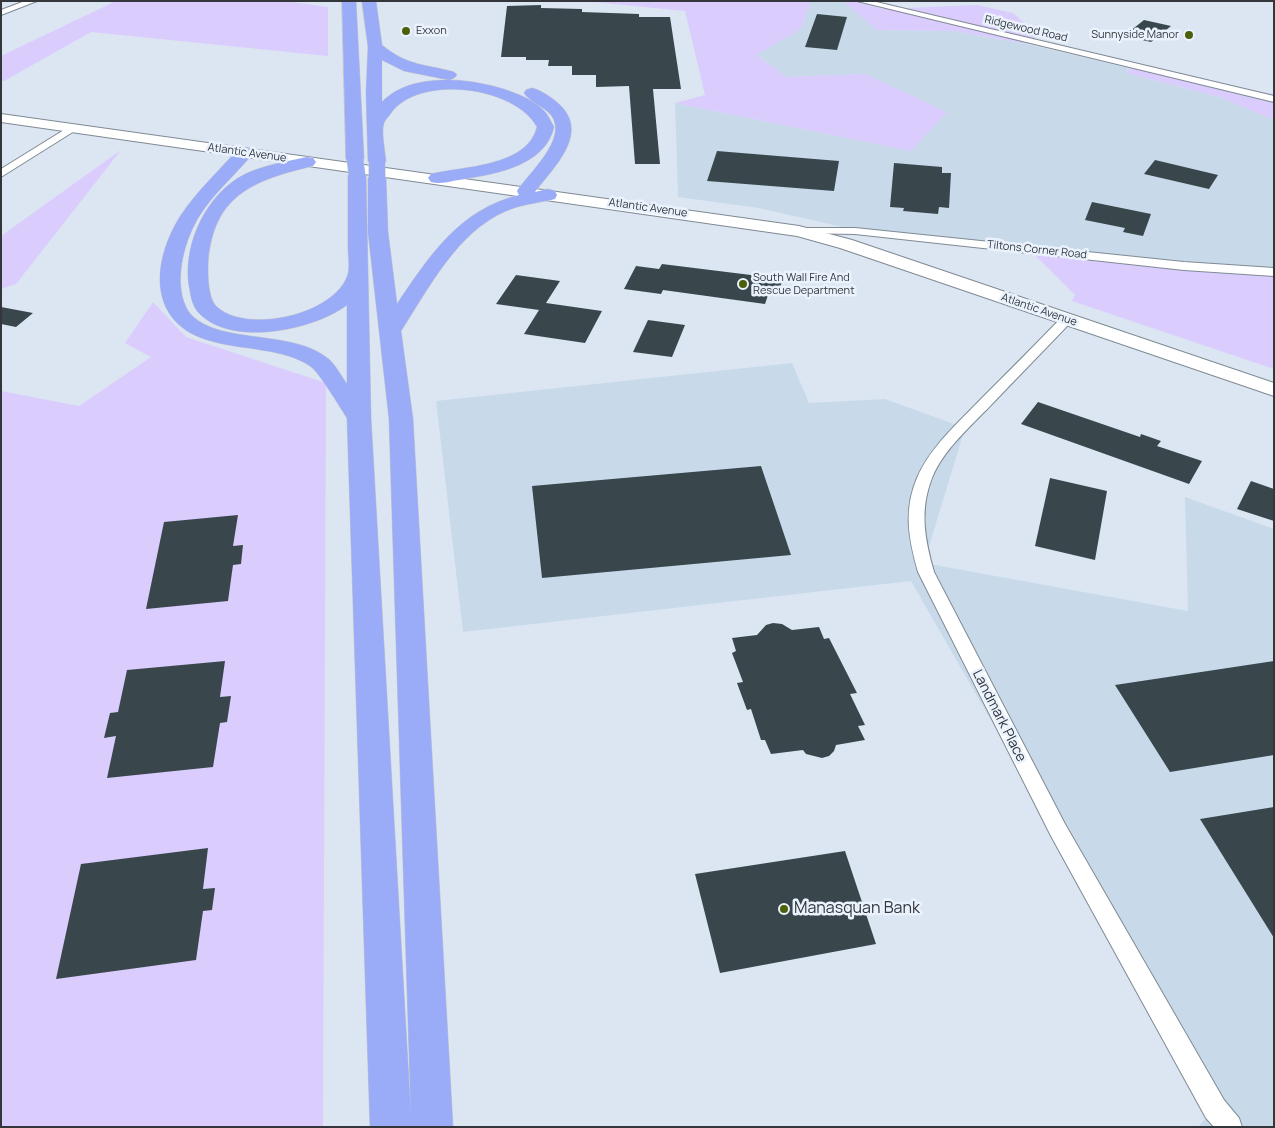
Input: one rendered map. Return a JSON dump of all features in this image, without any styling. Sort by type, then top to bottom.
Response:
[{"type":"highway","points":[[350,1],[367,168],[378,232],[401,419],[432,1127]]},
{"type":"highway","points":[[369,1],[375,47],[374,93],[376,122],[367,168],[357,275],[359,418],[392,1127]]},
{"type":"highway","points":[[375,47],[393,62],[410,69],[481,79],[517,87],[541,98],[558,111],[565,124],[564,138],[526,191]]},
{"type":"highway","points":[[376,122],[393,100],[401,94],[419,88],[450,84],[478,87],[514,97],[530,106],[542,120],[544,135],[540,142],[522,156],[494,167],[436,178]]},
{"type":"highway","points":[[244,153],[200,202],[183,229],[172,264],[175,305],[181,316],[193,327],[203,331],[290,351],[320,362],[359,418]]},
{"type":"highway","points":[[267,156],[244,182],[228,196],[206,231],[200,252],[197,275],[207,309],[225,320],[253,325],[295,321],[325,311],[344,297],[357,275]]},
{"type":"highway","points":[[244,182],[307,162]]},
{"type":"highway","points":[[390,331],[434,268],[471,225],[492,210],[522,199],[548,195]]},
{"type":"main road","name":"Atlantic Avenue","points":[[1,118],[307,162],[436,178],[799,231],[846,244],[1274,390]]},
{"type":"street","points":[[1,14],[33,1]]},
{"type":"street","name":"Ridgewood Road","points":[[861,1],[1274,99]]},
{"type":"street","points":[[1,174],[72,128]]},
{"type":"street","name":"Tiltons Corner Road","points":[[799,231],[855,231],[1184,266],[1274,272]]},
{"type":"street","name":"Landmark Place","points":[[1067,319],[961,428],[934,460],[924,479],[919,498],[916,518],[918,539],[926,572],[1060,835],[1214,1109],[1230,1127]]},
{"type":"shaded area","points":[[116,1],[285,1],[328,7],[328,56],[91,32],[1,81],[1,56]]},
{"type":"shaded area","points":[[583,1],[811,1],[801,29],[756,55],[787,77],[865,74],[947,112],[911,151],[675,103],[705,95],[685,11]]},
{"type":"shaded area","points":[[811,1],[843,1],[877,30],[954,31],[1027,44],[1128,68],[1126,73],[1220,97],[1274,120],[1274,268],[1030,250],[868,233],[759,208],[678,197],[675,103],[911,151],[865,74],[787,77],[755,54],[801,29]]},
{"type":"shaded area","points":[[843,1],[861,1],[860,3],[885,9],[977,5],[1013,13],[1038,36],[1027,44],[954,31],[877,30]]},
{"type":"shaded area","points":[[1129,68],[1274,94],[1274,120],[1220,97],[1126,73]]},
{"type":"shaded area","points":[[121,150],[16,284],[1,289],[1,236]]},
{"type":"shaded area","points":[[1030,250],[1274,268],[1274,369],[1072,301],[1075,295]]},
{"type":"shaded area","points":[[153,302],[186,337],[326,383],[323,1127],[1,1127],[1,391],[79,406],[151,357],[125,343]]},
{"type":"shaded area","points":[[792,363],[809,403],[885,399],[965,428],[924,563],[1188,611],[1185,497],[1274,529],[1274,1127],[1198,1127],[1214,1109],[911,581],[463,632],[436,401]]},
{"type":"building","points":[[541,5],[541,8],[582,9],[582,12],[639,14],[639,17],[670,17],[681,89],[653,89],[660,164],[635,164],[629,86],[596,87],[596,75],[572,75],[572,66],[548,66],[549,60],[526,60],[526,57],[501,57],[507,6]]},
{"type":"building","points":[[817,14],[847,17],[837,50],[805,47]]},
{"type":"building","points":[[1144,20],[1171,26],[1151,42],[1124,36]]},
{"type":"building","points":[[717,151],[839,161],[834,191],[707,181]]},
{"type":"building","points":[[1155,160],[1218,175],[1209,189],[1144,174]]},
{"type":"building","points":[[894,163],[942,167],[942,173],[951,173],[949,208],[939,207],[938,214],[903,211],[904,208],[890,207]]},
{"type":"building","points":[[1092,202],[1151,214],[1143,236],[1123,232],[1125,228],[1085,220]]},
{"type":"building","points":[[662,264],[767,277],[768,274],[784,276],[778,293],[769,292],[765,304],[663,290],[661,294],[624,289],[636,266],[659,269]]},
{"type":"building","points":[[516,275],[560,281],[546,303],[602,311],[585,343],[524,334],[539,310],[496,304]]},
{"type":"building","points":[[1,307],[33,313],[16,327],[1,324]]},
{"type":"building","points":[[648,320],[685,325],[672,357],[633,352]]},
{"type":"building","points":[[1038,402],[1140,437],[1141,434],[1161,441],[1157,446],[1202,461],[1189,484],[1021,424]]},
{"type":"building","points":[[761,466],[791,555],[542,578],[532,486]]},
{"type":"building","points":[[1050,478],[1107,491],[1095,560],[1035,546]]},
{"type":"building","points":[[1251,481],[1274,489],[1274,521],[1237,509]]},
{"type":"building","points":[[238,515],[233,546],[243,545],[241,564],[233,565],[228,601],[146,609],[164,522]]},
{"type":"building","points":[[773,623],[782,624],[792,630],[819,627],[824,639],[829,638],[857,693],[850,694],[865,725],[858,726],[865,740],[836,745],[834,751],[829,756],[822,758],[806,754],[803,750],[771,754],[765,740],[761,740],[751,709],[747,710],[737,683],[743,682],[732,653],[736,651],[732,638],[757,635],[766,625]]},
{"type":"building","points":[[225,661],[220,697],[231,696],[227,722],[220,723],[213,767],[107,778],[116,736],[104,738],[110,713],[118,712],[127,670]]},
{"type":"building","points":[[1274,661],[1274,755],[1170,772],[1115,685]]},
{"type":"building","points":[[1274,807],[1274,938],[1200,819]]},
{"type":"building","points":[[208,848],[203,889],[215,888],[212,910],[203,911],[196,960],[56,979],[81,864]]},
{"type":"building","name":"Manasquan Bank","points":[[845,851],[876,944],[720,973],[695,874]]},
{"type":"place","name":"Exxon","points":[[406,31]]},
{"type":"place","name":"Sunnyside Manor","points":[[1189,35]]},
{"type":"place","name":"South Wall Fire And Rescue Department","points":[[743,284]]},
{"type":"place","name":"Manasquan Bank","points":[[784,909]]}]
